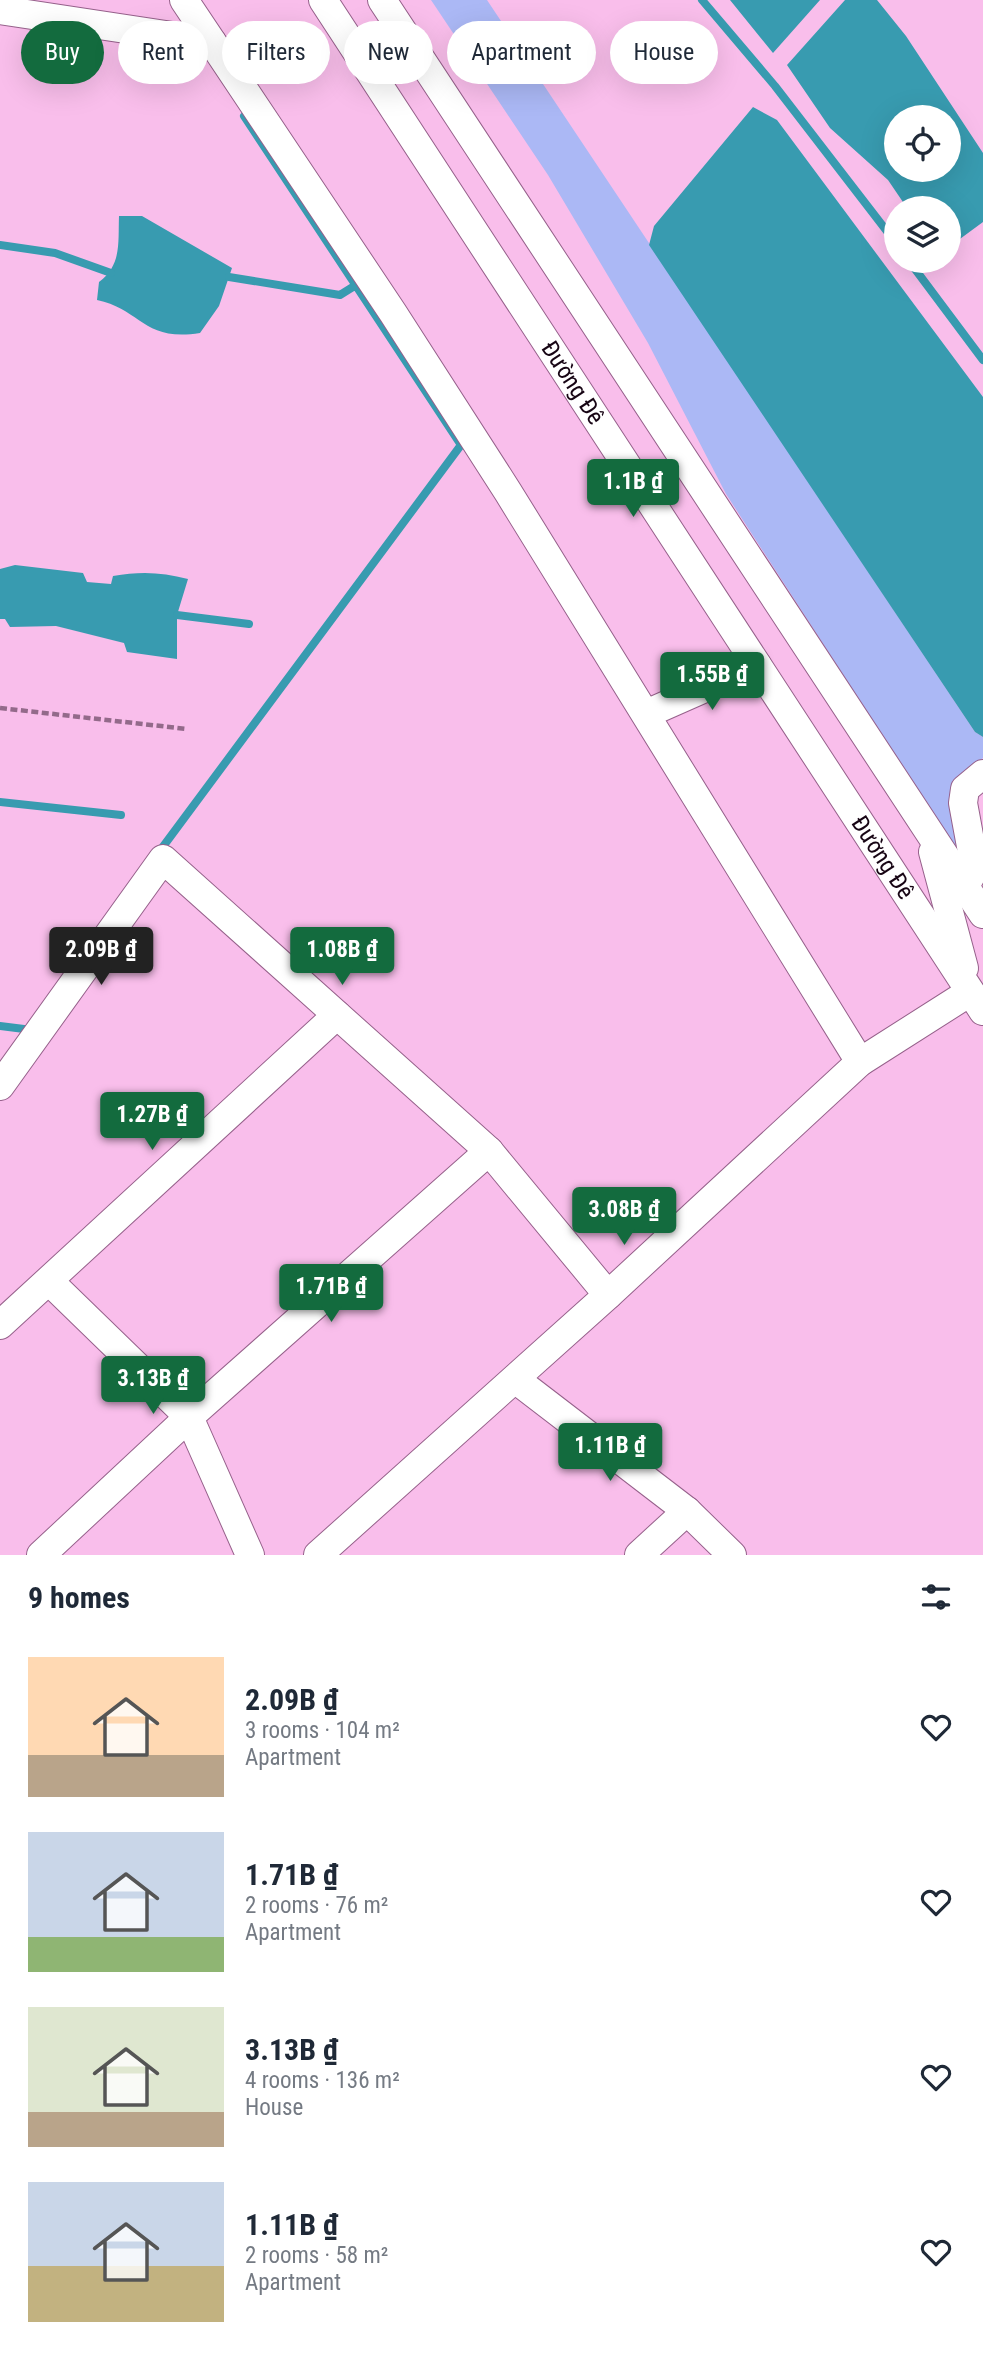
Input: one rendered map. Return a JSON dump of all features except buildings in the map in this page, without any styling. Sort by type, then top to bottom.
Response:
[{"type":"street","points":[[184,0],[393,313],[646,714],[860,1062]]},
{"type":"street","name":"Đường Đê","points":[[323,0],[979,1002]]},
{"type":"street","name":"Đường Đê","points":[[382,0],[983,914]]},
{"type":"street","points":[[0,10],[212,42]]},
{"type":"street","points":[[646,714],[757,665]]},
{"type":"street","points":[[965,886],[975,868],[963,803],[965,789],[983,774]]},
{"type":"street","points":[[318,1555],[608,1295],[860,1062],[979,1002],[926,828]]},
{"type":"street","points":[[0,1086],[163,859],[489,1151],[608,1295]]},
{"type":"street","points":[[0,1325],[337,1015]]},
{"type":"street","points":[[41,1555],[189,1417],[489,1151]]},
{"type":"street","points":[[49,1281],[189,1417],[250,1555]]},
{"type":"street","points":[[514,1379],[687,1511],[732,1555]]},
{"type":"street","points":[[639,1555],[687,1511]]},
{"type":"path","points":[[0,708],[187,729]]},
{"type":"shaded area","points":[[431,0],[487,0],[501,21],[447,21],[447,24]]},
{"type":"shaded area","points":[[730,0],[820,0],[773,53]]},
{"type":"shaded area","points":[[845,0],[877,0],[906,36],[951,105],[884,105],[884,176],[830,128],[787,65]]},
{"type":"shaded area","points":[[487,84],[543,84],[975,732],[983,737],[983,758],[963,776],[965,863],[726,494],[648,343],[548,175]]},
{"type":"shaded area","points":[[753,107],[777,120],[884,264],[884,273],[891,273],[983,397],[983,737],[975,732],[649,245],[654,226]]},
{"type":"shaded area","points":[[961,120],[983,153],[983,222],[961,238],[961,196],[899,196],[889,182],[961,182]]},
{"type":"shaded area","points":[[119,216],[142,216],[232,268],[219,306],[200,333],[166,333],[154,329],[112,304],[97,300],[99,282],[115,261]]},
{"type":"shaded area","points":[[15,565],[83,573],[87,582],[111,584],[113,576],[132,573],[188,579],[177,615],[177,659],[127,652],[124,643],[56,626],[10,627],[5,619],[0,619],[0,569]]},
{"type":"waterway","points":[[702,0],[775,86],[884,227]]},
{"type":"waterway","points":[[159,852],[461,445],[244,116]]},
{"type":"waterway","points":[[0,245],[55,253],[111,273]]},
{"type":"waterway","points":[[918,273],[983,360]]},
{"type":"waterway","points":[[229,277],[340,295],[356,285]]},
{"type":"waterway","points":[[177,615],[249,624]]},
{"type":"waterway","points":[[0,802],[121,815]]},
{"type":"waterway","points":[[0,1026],[32,1030]]}]
